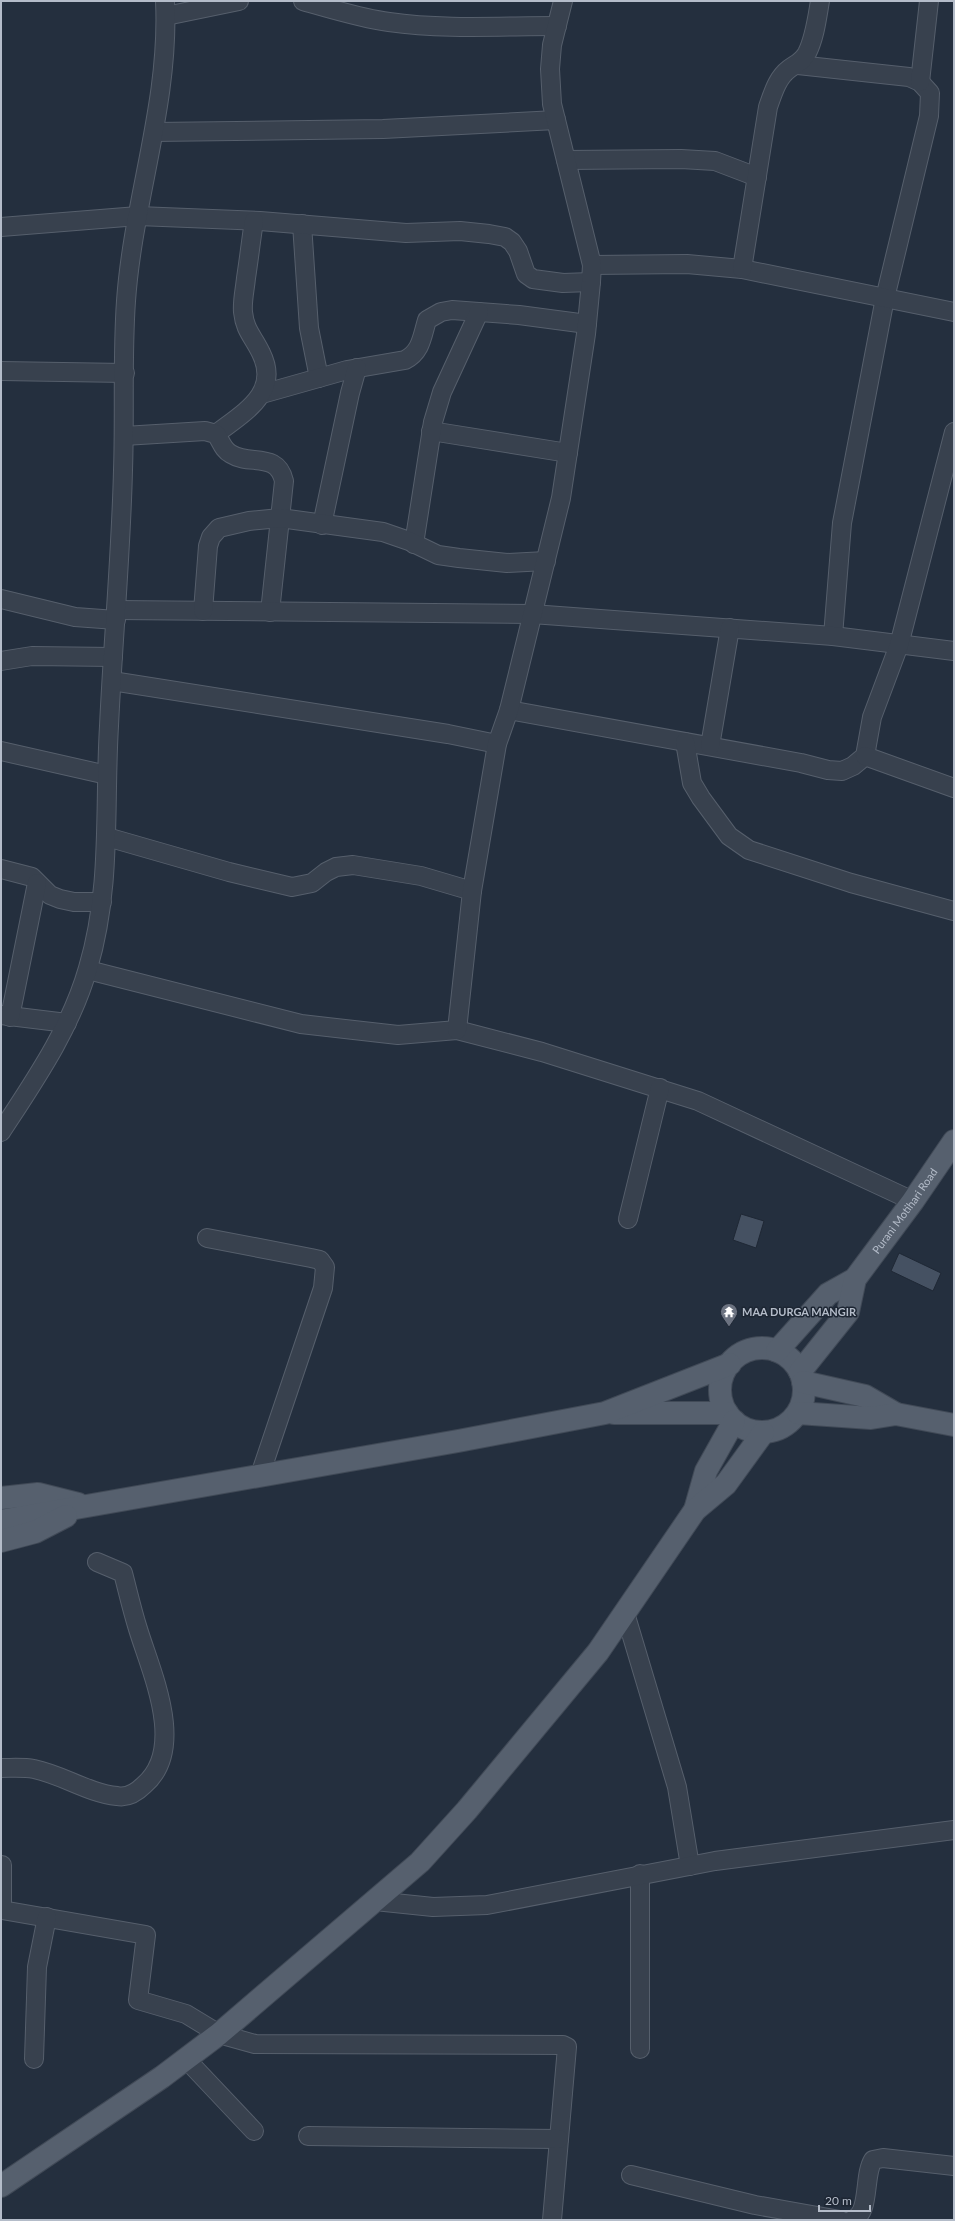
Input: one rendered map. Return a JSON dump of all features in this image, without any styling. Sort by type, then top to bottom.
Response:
[{"type":"main road","name":"Purani Motihari Road","points":[[777,1351],[828,1294],[855,1279],[913,1201],[954,1141]]},
{"type":"main road","name":"Purani Motihari Road","points":[[802,1377],[848,1312],[855,1279]]},
{"type":"main road","points":[[756,1349],[777,1351],[794,1363],[802,1377],[803,1398],[798,1413],[783,1427],[763,1433],[742,1428],[730,1417],[720,1394],[724,1373],[730,1364],[737,1357],[756,1349]]},
{"type":"main road","points":[[1,1521],[605,1413],[730,1364]]},
{"type":"main road","points":[[802,1377],[865,1396],[896,1414],[954,1425]]},
{"type":"main road","points":[[605,1413],[730,1417]]},
{"type":"main road","points":[[798,1413],[871,1418],[896,1414]]},
{"type":"main road","points":[[695,1510],[706,1471],[730,1417]]},
{"type":"main road","points":[[1,2186],[186,2059],[219,2034],[420,1862],[467,1810],[598,1652],[695,1510],[726,1484],[763,1433]]},
{"type":"main road","points":[[1,1498],[38,1494],[85,1505]]},
{"type":"main road","points":[[1,1541],[50,1526],[85,1505]]},
{"type":"street","points":[[1,1132],[40,1073],[67,1023],[88,970],[99,927],[107,863],[107,775],[124,436],[126,302],[138,216],[154,132],[164,63],[166,8],[239,1]]},
{"type":"street","points":[[304,1],[368,18],[391,22],[459,26],[557,26]]},
{"type":"street","points":[[457,1030],[472,891],[497,744],[509,710],[561,498],[587,324],[591,273],[552,104],[550,69],[563,1]]},
{"type":"street","points":[[798,65],[807,52],[815,28],[820,1]]},
{"type":"street","points":[[920,82],[929,1]]},
{"type":"street","points":[[742,269],[768,106],[776,83],[789,68],[798,65],[910,77],[920,82],[930,93],[929,116],[885,298],[842,523],[833,636]]},
{"type":"street","points":[[154,132],[383,129],[556,120]]},
{"type":"street","points":[[566,160],[682,158],[710,160],[729,165],[757,177]]},
{"type":"street","points":[[1,228],[138,216],[302,224],[406,233],[460,231],[505,237],[512,242],[518,251],[526,274],[533,279],[563,283],[591,273],[687,264],[742,269],[954,312]]},
{"type":"street","points":[[216,434],[254,404],[262,394],[265,383],[265,367],[262,354],[245,327],[243,309],[254,221]]},
{"type":"street","points":[[302,224],[309,328],[319,378]]},
{"type":"street","points":[[262,394],[358,368],[393,364],[413,356],[419,347],[427,320],[433,315],[452,310],[587,324]]},
{"type":"street","points":[[414,544],[432,431],[442,392],[480,312]]},
{"type":"street","points":[[322,524],[350,393],[358,368]]},
{"type":"street","points":[[1,371],[125,373]]},
{"type":"street","points":[[124,436],[205,431],[216,434],[224,449],[231,454],[274,464],[282,471],[284,481],[270,612]]},
{"type":"street","points":[[432,431],[568,453]]},
{"type":"street","points":[[509,710],[710,746],[828,770],[842,771],[853,766],[865,756],[872,717],[899,645],[954,432]]},
{"type":"street","points":[[203,611],[208,546],[211,537],[219,528],[232,524],[280,518],[383,532],[438,555],[507,563],[546,561]]},
{"type":"street","points":[[1,599],[75,617],[203,611],[532,614],[833,636],[954,651]]},
{"type":"street","points":[[710,746],[730,628]]},
{"type":"street","points":[[1,662],[32,656],[113,657]]},
{"type":"street","points":[[112,681],[448,734],[497,744]]},
{"type":"street","points":[[685,742],[688,769],[692,783],[717,822],[729,836],[749,850],[851,883],[954,911]]},
{"type":"street","points":[[1,751],[107,775]]},
{"type":"street","points":[[865,756],[954,788]]},
{"type":"street","points":[[107,837],[222,870],[292,887],[312,883],[326,872],[336,867],[353,864],[421,876],[472,891]]},
{"type":"street","points":[[1,869],[32,877],[50,895],[60,899],[74,902],[102,902]]},
{"type":"street","points":[[37,883],[5,1016],[67,1023]]},
{"type":"street","points":[[88,970],[301,1024],[323,1028],[398,1035],[457,1030],[542,1052],[660,1088],[728,1114],[913,1201]]},
{"type":"street","points":[[628,1219],[660,1088]]},
{"type":"street","points":[[207,1238],[320,1260],[325,1267],[324,1288],[260,1475]]},
{"type":"street","points":[[1,1768],[18,1767],[34,1769],[78,1785],[118,1797],[132,1794],[142,1788],[152,1778],[157,1768],[164,1739],[162,1705],[137,1628],[123,1573],[97,1562]]},
{"type":"street","points":[[625,1613],[677,1787],[690,1866]]},
{"type":"street","points":[[375,1901],[433,1907],[487,1905],[640,1874],[954,1830]]},
{"type":"street","points":[[2,1865],[2,1910],[146,1935],[138,2000],[186,2014],[219,2034],[255,2044],[563,2045],[567,2047],[568,2051],[552,2220]]},
{"type":"street","points":[[640,1874],[640,2049]]},
{"type":"street","points":[[34,2059],[37,1967],[47,1917]]},
{"type":"street","points":[[186,2059],[254,2131]]},
{"type":"street","points":[[308,2136],[559,2138]]},
{"type":"street","points":[[852,2220],[857,2218],[863,2211],[869,2167],[873,2160],[884,2158],[954,2166]]},
{"type":"street","points":[[631,2175],[755,2205],[840,2220]]},
{"type":"building","points":[[741,1214],[764,1221],[756,1248],[733,1240]]},
{"type":"building","points":[[899,1253],[941,1273],[933,1291],[891,1271]]},
{"type":"place","name":"MAA DURGA MANGIR","points":[[729,1327]]}]
